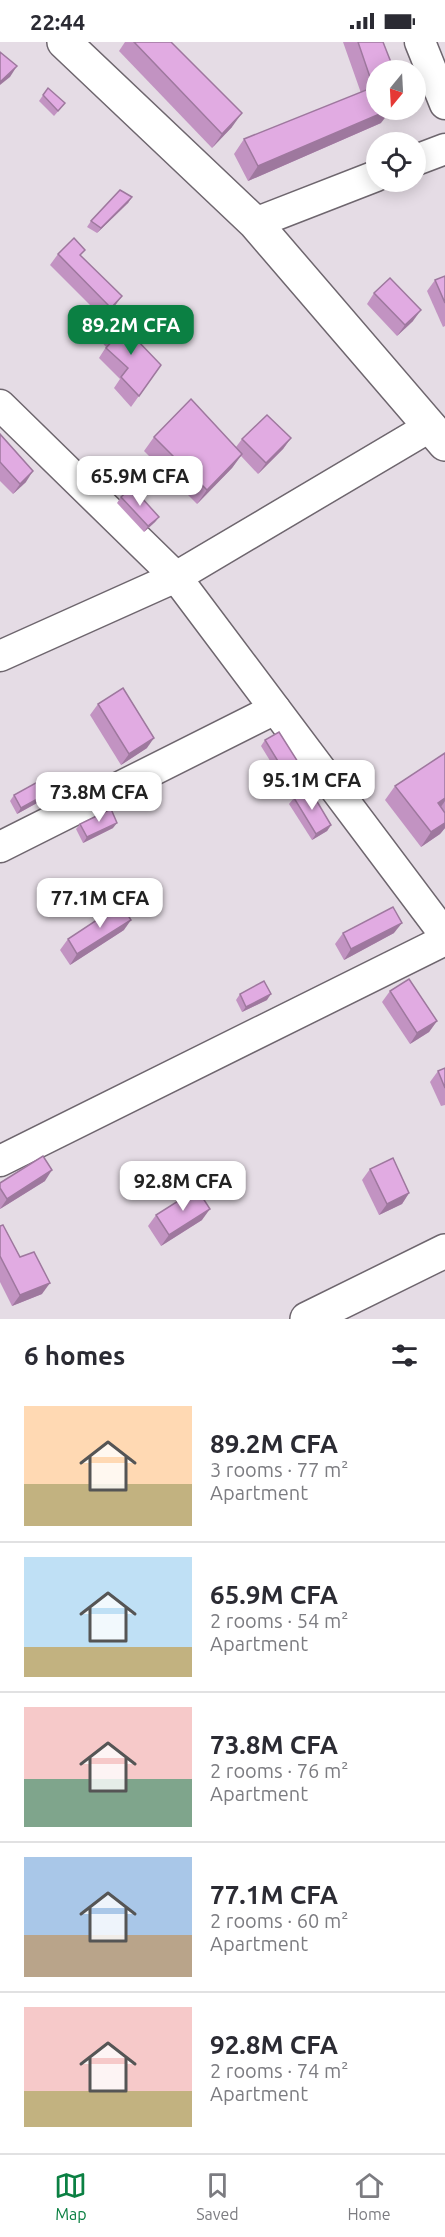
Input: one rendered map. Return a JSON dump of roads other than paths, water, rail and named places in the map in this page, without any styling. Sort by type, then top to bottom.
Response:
[{"type":"street","points":[[0,656],[176,577],[438,435],[255,223],[64,42]]},
{"type":"street","points":[[420,42],[445,104]]},
{"type":"street","points":[[426,156],[445,149]]},
{"type":"street","points":[[255,223],[366,180]]},
{"type":"street","points":[[0,405],[176,577],[445,935]]},
{"type":"street","points":[[0,847],[275,709]]},
{"type":"street","points":[[0,1161],[445,940]]},
{"type":"street","points":[[307,1319],[445,1251]]}]
